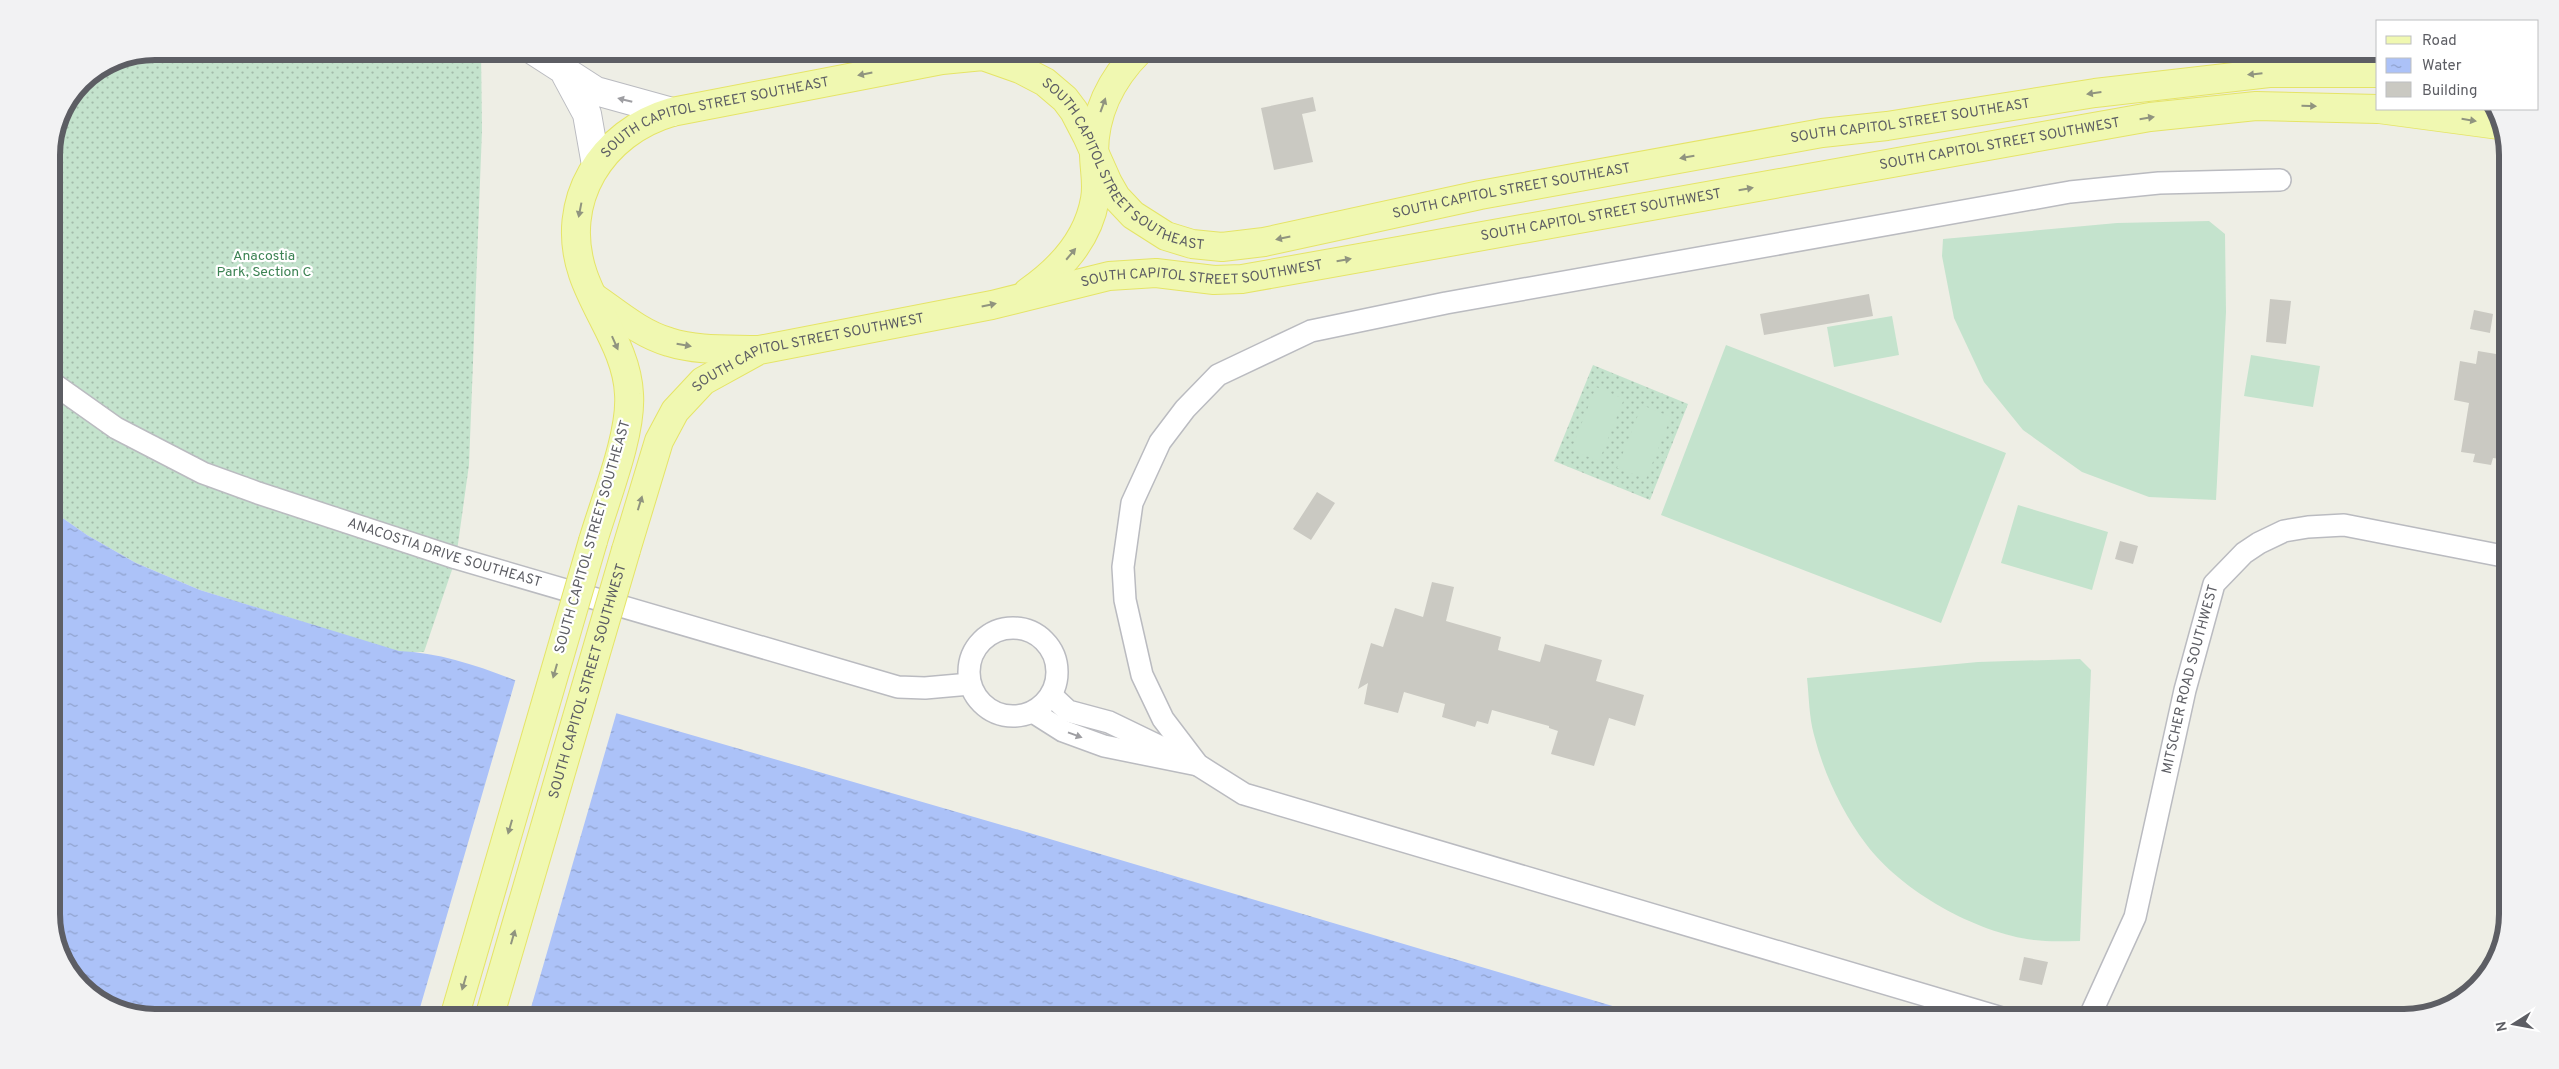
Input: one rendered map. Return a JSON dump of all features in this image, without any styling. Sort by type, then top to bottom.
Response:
[{"type":"main road","name":"SOUTH CAPITOL STREET SOUTHEAST","points":[[457,1009],[626,430],[630,405],[628,382],[622,358],[583,275],[577,242],[580,210],[589,178],[596,164],[614,143],[636,126],[672,112],[942,60]]},
{"type":"main road","name":"SOUTH CAPITOL STREET SOUTHEAST","points":[[1005,60],[1055,90],[1065,99],[1080,122],[1116,197],[1141,222],[1166,236],[1192,244],[1234,247],[1480,195],[1822,133],[1887,126],[2095,93],[2269,72],[2376,73]]},
{"type":"main road","points":[[1020,297],[1055,270],[1076,248],[1083,235],[1095,198],[1094,153],[1098,121],[1106,96],[1121,71],[1131,60]]},
{"type":"main road","name":"SOUTH CAPITOL STREET SOUTHWEST","points":[[493,1009],[658,441],[676,411],[703,382],[759,350],[1125,274],[1156,273],[1214,280],[1258,276],[2176,114],[2287,105],[2376,109]]},
{"type":"main road","name":"SOUTH CAPITOL STREET SOUTHWEST","points":[[2389,110],[2494,124]]},
{"type":"main road","points":[[595,298],[646,332],[670,343],[702,348],[759,350]]},
{"type":"street","points":[[548,60],[586,86],[607,95],[672,112]]},
{"type":"street","points":[[564,71],[582,101],[587,114],[596,164]]},
{"type":"street","points":[[1198,765],[1163,719],[1142,675],[1125,600],[1123,567],[1132,503],[1160,442],[1185,409],[1218,375],[1266,350],[1311,331],[1446,303],[2070,192],[2159,183],[2280,180]]},
{"type":"street","name":"ANACOSTIA DRIVE SOUTHEAST","points":[[60,388],[116,428],[203,473],[456,558],[898,687],[925,688],[970,684]]},
{"type":"street","name":"MITSCHER ROAD SOUTHWEST","points":[[2093,1009],[2135,917],[2185,690],[2214,584],[2244,553],[2259,543],[2284,531],[2308,526],[2344,525],[2499,555]]},
{"type":"street","points":[[1013,628],[1026,630],[1038,636],[1048,645],[1054,657],[1057,670],[1056,683],[1051,695],[1033,712],[1018,717],[1002,716],[988,709],[976,698],[970,684],[968,670],[971,657],[982,640],[999,630],[1013,628]]},
{"type":"street","points":[[1051,695],[1068,711],[1110,722],[1198,765],[1244,794],[1972,1009]]},
{"type":"street","points":[[1033,712],[1063,731],[1104,746],[1198,765]]},
{"type":"green space","name":"Anacostia Park, Section C","points":[[149,60],[481,60],[482,130],[469,465],[456,558],[424,652],[399,652],[200,590],[136,563],[87,535],[60,516],[60,149],[67,119],[84,92],[102,76],[119,67]]},
{"type":"green space","points":[[2209,221],[2225,234],[2226,312],[2216,500],[2149,497],[2082,472],[2023,430],[1984,382],[1954,318],[1942,256],[1943,239],[2117,223]]},
{"type":"green space","points":[[1892,316],[1899,355],[1834,367],[1827,327]]},
{"type":"green space","points":[[1726,345],[2006,453],[1941,623],[1661,515]]},
{"type":"green space","points":[[2251,355],[2320,366],[2313,407],[2244,396]]},
{"type":"green space","points":[[1593,365],[1688,404],[1650,500],[1554,461]]},
{"type":"green space","points":[[1596,387],[1624,399],[1599,461],[1571,450]]},
{"type":"green space","points":[[1642,405],[1671,417],[1646,479],[1617,468]]},
{"type":"green space","points":[[2018,505],[2108,532],[2092,590],[2001,563]]},
{"type":"green space","points":[[2080,659],[2091,670],[2080,941],[2040,941],[1988,929],[1941,907],[1919,893],[1881,861],[1857,832],[1835,792],[1818,750],[1812,728],[1807,678],[1978,662]]},
{"type":"water","points":[[60,516],[87,535],[136,563],[200,590],[399,651],[457,660],[550,694],[1033,834],[1623,1009],[155,1009],[124,1004],[102,993],[76,967],[65,945],[60,920]]},
{"type":"pier","points":[[516,678],[551,692],[617,711],[531,1009],[420,1009]]},
{"type":"building","points":[[1313,97],[1316,111],[1302,114],[1313,162],[1274,170],[1261,108]]},
{"type":"building","points":[[1869,294],[1873,316],[1764,335],[1760,314]]},
{"type":"building","points":[[2270,299],[2291,301],[2286,344],[2266,342]]},
{"type":"building","points":[[2474,310],[2493,314],[2490,333],[2470,329]]},
{"type":"building","points":[[2478,351],[2499,354],[2499,459],[2493,458],[2491,465],[2473,462],[2475,454],[2461,452],[2469,403],[2454,400],[2460,361],[2476,364]]},
{"type":"building","points":[[1317,492],[1335,503],[1311,540],[1293,529]]},
{"type":"building","points":[[2120,541],[2138,546],[2133,564],[2115,559]]},
{"type":"building","points":[[1432,582],[1454,587],[1446,621],[1501,637],[1498,650],[1540,662],[1545,644],[1602,660],[1596,681],[1644,695],[1635,726],[1609,718],[1594,766],[1551,754],[1558,731],[1549,728],[1549,726],[1492,710],[1488,724],[1477,721],[1475,727],[1442,717],[1445,704],[1404,692],[1398,713],[1364,704],[1368,683],[1358,689],[1371,643],[1383,647],[1395,608],[1423,617]]},
{"type":"building","points":[[2024,957],[2048,962],[2042,985],[2019,980]]}]
